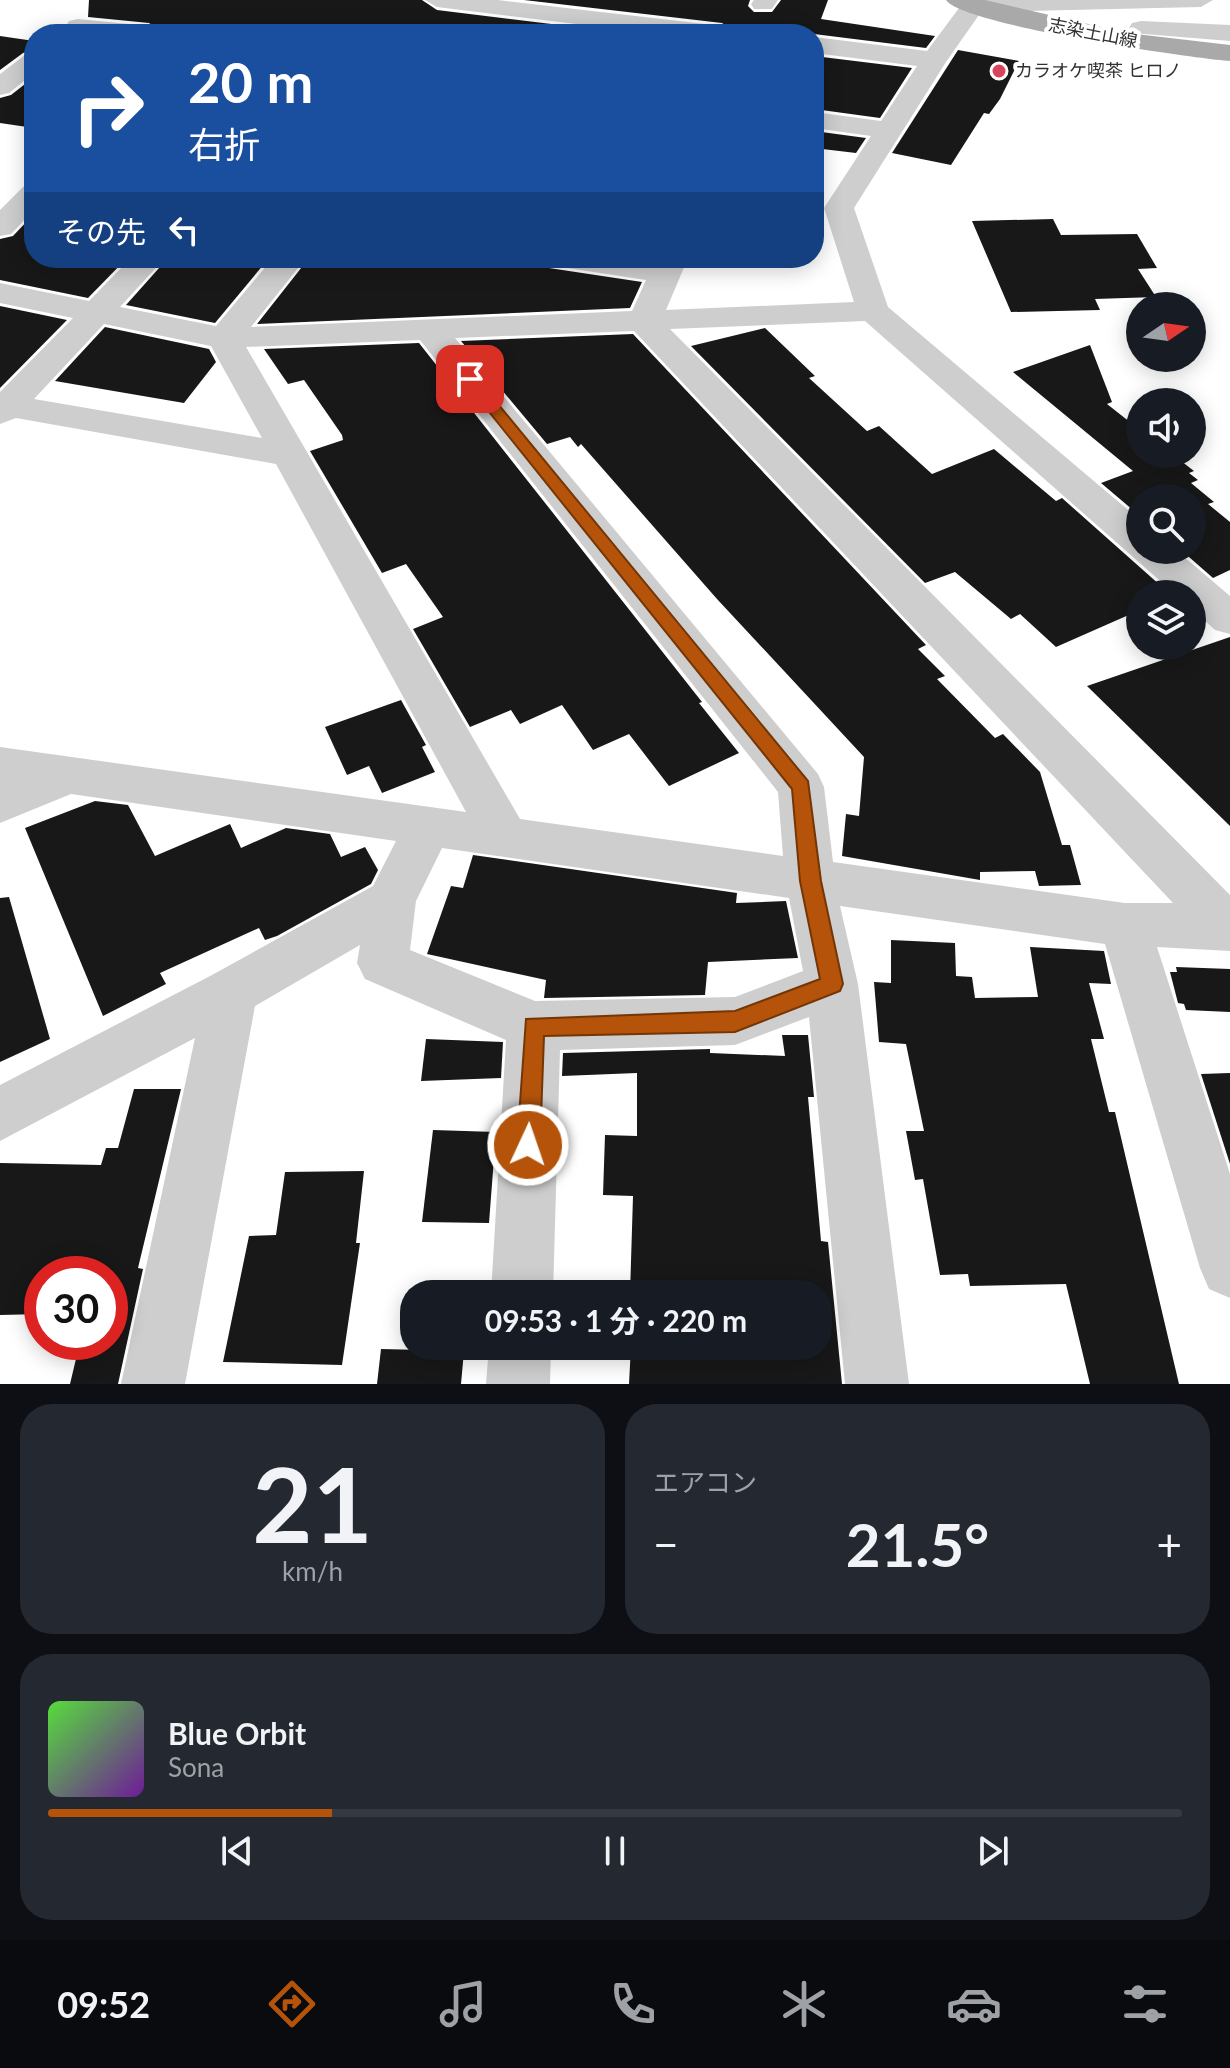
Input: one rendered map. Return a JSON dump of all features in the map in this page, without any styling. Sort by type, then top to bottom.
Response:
[{"type":"main road","name":"志染土山線","points":[[970,2],[1058,28],[1182,51],[1230,53]]},
{"type":"street","points":[[437,0],[500,3],[640,24]]},
{"type":"street","points":[[624,22],[638,0]]},
{"type":"street","points":[[1126,529],[873,311],[826,206],[889,130],[970,2],[1201,0]]},
{"type":"street","points":[[482,24],[500,3]]},
{"type":"street","points":[[81,24],[102,9]]},
{"type":"street","points":[[1058,28],[1084,25],[1230,33]]},
{"type":"street","points":[[824,46],[934,60]]},
{"type":"street","points":[[0,89],[24,69]]},
{"type":"street","points":[[0,89],[24,93]]},
{"type":"street","points":[[824,121],[889,130]]},
{"type":"street","points":[[0,187],[24,191]]},
{"type":"street","points":[[0,227],[24,203]]},
{"type":"street","points":[[4,409],[139,268]]},
{"type":"street","points":[[224,338],[282,268]]},
{"type":"street","points":[[644,322],[668,268]]},
{"type":"street","points":[[0,293],[224,338],[873,311]]},
{"type":"street","points":[[644,322],[1229,927]]},
{"type":"street","points":[[431,331],[801,787],[810,881],[832,984],[877,1384]]},
{"type":"street","points":[[224,338],[505,837]]},
{"type":"street","points":[[4,409],[290,455]]},
{"type":"street","points":[[1166,564],[1230,619]]},
{"type":"street","points":[[0,765],[1125,925],[1229,927]]},
{"type":"street","points":[[0,804],[67,775]]},
{"type":"street","points":[[428,826],[391,901],[383,963],[534,1026],[735,1021],[832,984]]},
{"type":"street","points":[[0,1114],[231,992],[391,901]]},
{"type":"street","points":[[1125,925],[1230,1268]]},
{"type":"street","points":[[153,1384],[231,992]]},
{"type":"street","points":[[523,1280],[534,1026]]},
{"type":"street","points":[[518,1384],[519,1360]]},
{"type":"building","points":[[89,0],[422,0],[437,10],[552,24],[150,24],[88,17]]},
{"type":"building","points":[[524,0],[750,0],[748,6],[754,12],[772,12],[781,0],[828,0],[821,19],[935,36],[926,48],[824,35],[824,24],[722,23]]},
{"type":"building","points":[[0,36],[24,40],[24,53],[0,70]]},
{"type":"building","points":[[958,50],[1019,61],[1000,99],[989,114],[984,113],[951,165],[892,153]]},
{"type":"building","points":[[824,57],[912,68],[880,118],[824,110]]},
{"type":"building","points":[[24,85],[24,127],[0,123],[0,98],[11,95]]},
{"type":"building","points":[[824,132],[866,138],[856,153],[824,149]]},
{"type":"building","points":[[1053,219],[1061,235],[1137,234],[1157,268],[1138,269],[1153,292],[1126,292],[1126,298],[1095,299],[1100,310],[1011,312],[972,221]]},
{"type":"building","points":[[24,224],[24,268],[117,268],[88,298],[0,280],[0,239],[13,236]]},
{"type":"building","points":[[159,268],[261,268],[215,323],[126,305]]},
{"type":"building","points":[[301,268],[549,268],[642,282],[630,308],[257,324]]},
{"type":"building","points":[[0,306],[67,320],[0,388]]},
{"type":"building","points":[[105,327],[209,349],[216,362],[184,403],[55,381]]},
{"type":"building","points":[[765,328],[815,376],[809,378],[867,431],[879,426],[932,474],[994,449],[1056,501],[1062,498],[1126,555],[1126,564],[1136,564],[1154,580],[1126,580],[1126,616],[1056,647],[1020,614],[1011,619],[955,572],[925,583],[691,346]]},
{"type":"building","points":[[633,334],[926,645],[918,649],[945,676],[937,679],[995,738],[1003,734],[1040,772],[1062,845],[1070,845],[1081,885],[1039,886],[1035,871],[980,872],[980,880],[842,856],[846,814],[859,816],[864,757],[717,599],[581,444],[578,447],[570,437],[547,444],[461,341]]},
{"type":"building","points":[[419,343],[739,753],[669,786],[629,734],[593,750],[562,705],[520,724],[511,710],[470,727],[413,629],[443,617],[406,564],[382,573],[310,451],[343,440],[342,435],[304,380],[288,384],[264,349]]},
{"type":"building","points":[[1090,345],[1112,402],[1107,404],[1126,419],[1126,465],[1013,372]]},
{"type":"building","points":[[1129,468],[1190,468],[1194,471],[1189,473],[1198,480],[1192,484],[1126,484],[1126,504],[1101,483],[1133,471]]},
{"type":"building","points":[[1206,495],[1214,502],[1208,504],[1230,522],[1230,570],[1213,578],[1197,564],[1206,564]]},
{"type":"building","points":[[1230,637],[1230,826],[1087,686],[1163,660],[1206,660],[1206,645]]},
{"type":"building","points":[[401,700],[426,745],[422,747],[435,772],[382,793],[369,766],[347,775],[325,727]]},
{"type":"building","points":[[95,801],[128,805],[155,856],[230,824],[241,848],[286,828],[330,834],[341,857],[365,847],[378,870],[371,884],[277,936],[265,940],[259,928],[160,973],[166,984],[103,1016],[25,828]]},
{"type":"building","points":[[473,855],[737,893],[736,903],[786,901],[798,958],[708,962],[705,995],[544,998],[546,980],[427,954],[451,886],[463,888]]},
{"type":"building","points":[[9,897],[50,1039],[0,1062],[0,898]]},
{"type":"building","points":[[891,940],[955,943],[956,976],[972,977],[975,998],[1038,997],[1030,947],[1104,951],[1111,984],[1089,983],[1104,1039],[1091,1039],[1109,1112],[1115,1112],[1179,1384],[1090,1384],[1066,1284],[970,1286],[968,1274],[940,1275],[923,1179],[915,1180],[906,1131],[924,1131],[906,1044],[879,1042],[874,982],[891,983]]},
{"type":"building","points":[[1176,967],[1230,969],[1230,1012],[1186,1010],[1184,1004],[1178,1003],[1170,972],[1177,972]]},
{"type":"building","points":[[782,1035],[808,1035],[814,1097],[808,1097],[821,1241],[828,1242],[832,1280],[630,1280],[633,1196],[603,1195],[605,1135],[637,1136],[637,1073],[562,1076],[563,1053],[710,1049],[710,1053],[785,1056]]},
{"type":"building","points":[[426,1039],[503,1042],[501,1078],[421,1081]]},
{"type":"building","points":[[1230,1073],[1230,1164],[1201,1074]]},
{"type":"building","points":[[134,1089],[181,1089],[138,1268],[143,1269],[128,1338],[128,1256],[24,1256],[24,1314],[0,1315],[0,1163],[101,1165],[106,1148],[118,1148]]},
{"type":"building","points":[[433,1130],[496,1132],[489,1223],[422,1222]]},
{"type":"building","points":[[364,1171],[356,1243],[360,1243],[342,1365],[223,1362],[249,1236],[276,1235],[285,1172]]},
{"type":"building","points":[[832,1283],[842,1384],[629,1384],[630,1360],[832,1360]]},
{"type":"building","points":[[381,1349],[400,1349],[400,1360],[463,1360],[461,1384],[377,1384]]},
{"type":"building","points":[[76,1360],[123,1360],[118,1384],[70,1384]]},
{"type":"place","name":"カラオケ喫茶 ヒロノ","points":[[999,71]]},
{"type":"route","points":[[470,379],[801,787],[810,881],[832,984],[735,1021],[534,1026],[528,1145]]}]
